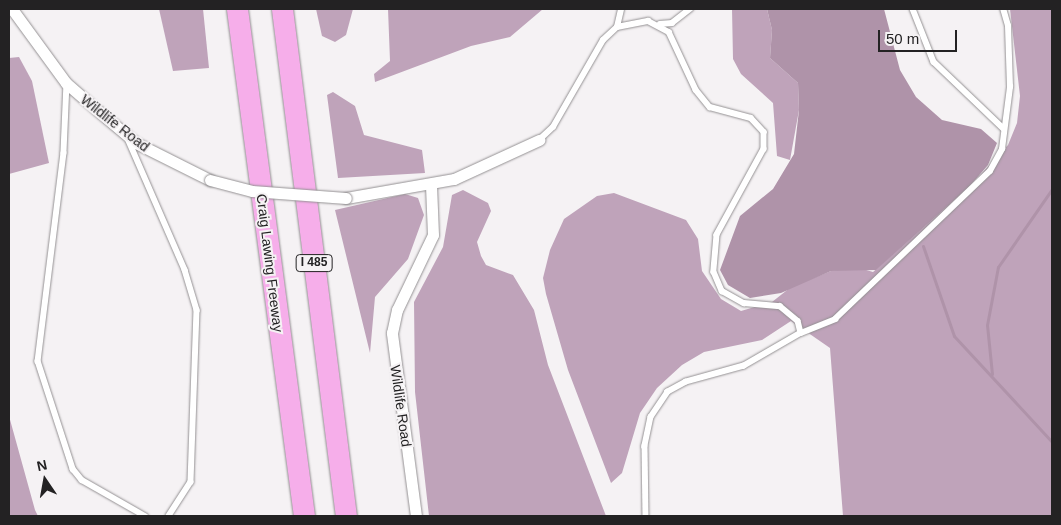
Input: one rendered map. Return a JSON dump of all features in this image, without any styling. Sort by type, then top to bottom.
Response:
[{"type":"highway","name":"Craig Lawing Freeway","points":[[238,9],[293,445],[304,516]]},
{"type":"highway","name":"I 485","points":[[282,9],[346,516]]},
{"type":"highway","points":[[293,445],[298,516]]},
{"type":"street","name":"Wildlife Road","points":[[12,9],[67,84],[126,135],[189,172],[210,180],[261,192],[346,198],[430,185],[475,171],[539,140]]},
{"type":"street","name":"Wildlife Road","points":[[416,516],[392,333],[397,310],[433,235],[430,185]]},
{"type":"lane","points":[[539,140],[553,127],[602,40],[617,27],[621,9]]},
{"type":"lane","points":[[617,27],[672,23],[690,9]]},
{"type":"lane","points":[[913,9],[934,62],[1004,129]]},
{"type":"lane","points":[[646,516],[645,446],[651,417],[668,392],[686,382],[744,366],[801,333],[835,319],[961,202],[990,171],[1002,149],[1010,87],[1008,26],[1003,9]]},
{"type":"lane","points":[[660,24],[669,32],[696,90],[710,107],[751,118],[764,132],[762,155],[717,235],[713,261],[717,282],[722,291],[744,303],[780,306],[798,321],[801,333]]},
{"type":"lane","points":[[67,84],[64,153],[38,361],[73,469],[82,480],[145,516]]},
{"type":"lane","points":[[126,135],[185,270],[197,310],[191,482],[169,516]]},
{"type":"shaded area","points":[[159,9],[203,9],[209,68],[173,71]]},
{"type":"shaded area","points":[[316,9],[353,9],[346,35],[335,42],[322,36]]},
{"type":"shaded area","points":[[388,9],[543,9],[510,37],[471,46],[375,82],[374,74],[390,61]]},
{"type":"shaded area","points":[[732,9],[767,9],[772,30],[770,58],[798,83],[799,110],[790,160],[777,156],[773,103],[741,74],[733,59]]},
{"type":"shaded area","points":[[767,9],[884,9],[900,70],[916,97],[942,120],[981,129],[997,143],[988,165],[969,187],[876,270],[831,271],[781,293],[750,298],[728,285],[720,270],[740,216],[773,189],[794,154],[799,110],[798,83],[770,58],[772,30]]},
{"type":"shaded area","points":[[1010,9],[1052,9],[1052,516],[843,516],[830,348],[791,321],[762,340],[704,352],[682,365],[657,388],[640,413],[622,473],[611,483],[568,370],[543,278],[550,250],[564,219],[597,196],[614,193],[686,220],[698,239],[702,271],[721,299],[741,311],[772,302],[791,287],[831,271],[856,267],[873,272],[969,187],[1008,145],[1017,123],[1020,96]]},
{"type":"shaded area","points":[[19,57],[32,81],[49,163],[9,174],[9,58]]},
{"type":"shaded area","points":[[333,92],[355,106],[364,135],[422,150],[425,173],[338,178],[327,95]]},
{"type":"shaded area","points":[[463,190],[488,203],[491,211],[477,242],[481,256],[486,265],[513,275],[534,310],[548,365],[606,516],[429,516],[415,392],[414,302],[443,247],[452,195]]},
{"type":"shaded area","points":[[405,194],[418,198],[424,215],[408,259],[375,297],[370,353],[335,210]]},
{"type":"shaded area","points":[[9,416],[35,510],[38,516],[9,516]]},
{"type":"waterway","points":[[992,374],[987,325],[998,267],[1052,189]]},
{"type":"waterway","points":[[923,246],[954,336],[1052,442]]}]
